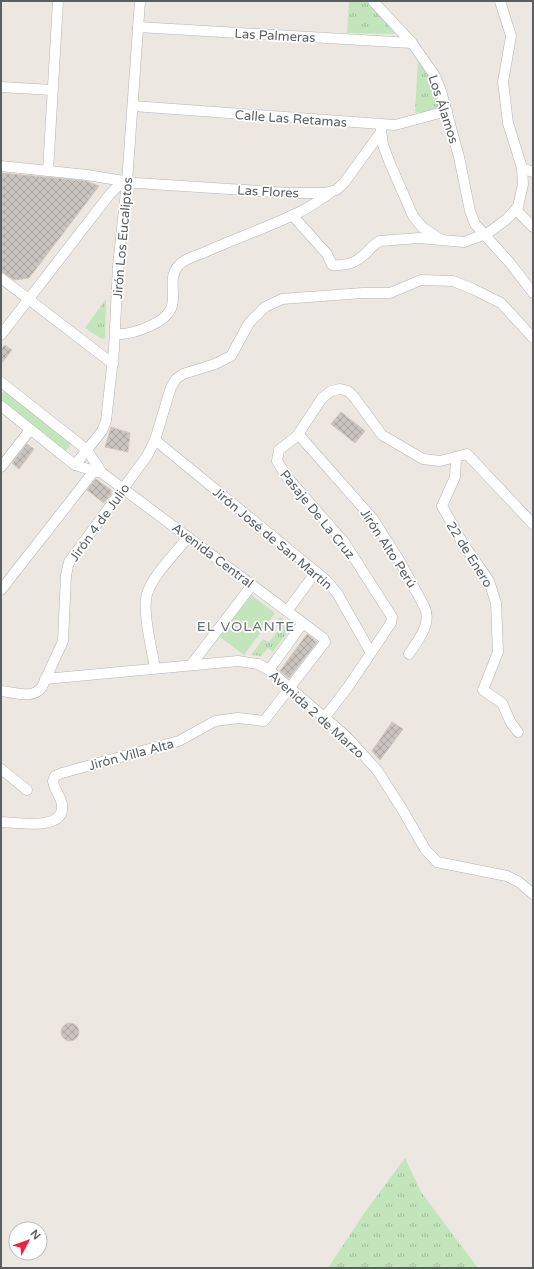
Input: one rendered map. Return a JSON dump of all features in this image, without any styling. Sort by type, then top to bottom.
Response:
[{"type":"street","points":[[48,171],[58,1]]},
{"type":"street","name":"Jirón Los Eucaliptos","points":[[75,465],[104,426],[115,334],[118,266],[127,182],[140,1]]},
{"type":"street","name":"Los Álamos","points":[[373,1],[412,43],[435,76],[460,157],[470,211],[475,224],[483,235],[510,263],[533,294]]},
{"type":"street","points":[[293,216],[327,254],[332,265],[344,265],[353,263],[374,244],[380,241],[420,238],[464,242],[492,230],[516,210],[522,189],[522,168],[510,130],[503,87],[503,72],[510,48],[511,36],[500,1]]},
{"type":"street","name":"Las Palmeras","points":[[138,27],[412,43]]},
{"type":"street","points":[[1,87],[52,90]]},
{"type":"street","name":"Calle Las Retamas","points":[[133,106],[381,128],[447,112]]},
{"type":"street","points":[[115,334],[126,334],[144,329],[160,321],[169,314],[172,305],[174,273],[181,263],[227,242],[293,216],[336,190],[344,182],[381,128]]},
{"type":"street","points":[[381,128],[383,145],[413,216],[422,227],[441,240]]},
{"type":"street","name":"Las Flores","points":[[1,166],[127,182],[290,193],[325,193],[336,190]]},
{"type":"street","points":[[522,168],[533,172]]},
{"type":"street","points":[[1,335],[110,194],[118,186],[127,182]]},
{"type":"street","points":[[516,210],[533,227]]},
{"type":"street","points":[[1,278],[112,364]]},
{"type":"street","name":"Jirón 4 de Julio","points":[[46,679],[64,637],[66,575],[69,562],[147,456],[155,440],[171,387],[176,379],[183,374],[215,364],[231,356],[237,348],[244,330],[265,307],[282,299],[363,293],[390,293],[421,280],[453,281],[501,303],[533,338]]},
{"type":"street","points":[[1,382],[87,450],[98,470]]},
{"type":"street","points":[[298,434],[322,398],[331,391],[340,389],[348,391],[354,396],[377,430],[396,444],[427,460],[440,461],[467,454],[470,456],[533,524]]},
{"type":"street","points":[[1,406],[75,465],[98,470]]},
{"type":"street","points":[[1,467],[30,430]]},
{"type":"street","name":"Pasaje De La Cruz","points":[[298,434],[278,452],[277,457],[280,468],[344,542],[392,615],[391,622],[371,653],[325,717]]},
{"type":"street","name":"Jirón Alto Perú","points":[[298,434],[373,519],[399,560],[424,606],[427,614],[427,623],[409,654]]},
{"type":"street","name":"Jirón José de San Martín","points":[[155,440],[316,572],[333,588],[371,653]]},
{"type":"street","name":"22 de Enero","points":[[456,457],[455,477],[442,506],[462,542],[486,576],[495,596],[497,613],[498,652],[483,690],[502,703],[511,724],[518,732]]},
{"type":"street","points":[[1,590],[98,470]]},
{"type":"street","name":"Avenida Central","points":[[98,470],[323,638],[324,643],[290,688]]},
{"type":"street","points":[[155,668],[145,605],[147,594],[152,584],[188,537]]},
{"type":"street","points":[[287,611],[316,572]]},
{"type":"street","points":[[192,665],[252,585]]},
{"type":"street","points":[[268,670],[303,623]]},
{"type":"street","name":"Avenida 2 de Marzo","points":[[46,679],[245,661],[258,664],[268,670],[325,717],[372,763],[399,804],[425,849],[437,862],[507,876],[519,882],[533,894]]},
{"type":"street","points":[[1,691],[31,694],[40,690],[46,679]]},
{"type":"street","name":"Jirón Villa Alta","points":[[1,822],[48,823],[56,819],[61,812],[61,802],[53,781],[58,774],[180,741],[215,721],[238,718],[264,721],[290,688]]},
{"type":"street","points":[[1,769],[27,790]]},
{"type":"green space","points":[[349,1],[368,1],[397,34],[347,33]]},
{"type":"green space","points":[[418,59],[437,90],[439,103],[435,109],[415,113]]},
{"type":"green space","points":[[106,299],[105,338],[102,339],[85,328]]},
{"type":"green space","points":[[5,391],[72,443],[65,452],[1,401],[1,395]]},
{"type":"green space","name":"EL VOLANTE","points":[[251,595],[275,613],[244,655],[220,637]]},
{"type":"green space","points":[[280,617],[292,626],[273,652],[268,648],[261,656],[251,655],[263,639],[269,642],[280,628],[275,623]]},
{"type":"green space","points":[[405,1158],[421,1192],[478,1268],[328,1268],[365,1212]]},
{"type":"building","points":[[1,173],[86,181],[99,186],[29,278],[14,280],[1,272]]},
{"type":"building","points":[[5,345],[12,350],[1,364],[1,349]]},
{"type":"building","points":[[341,412],[365,431],[355,443],[331,424]]},
{"type":"building","points":[[111,427],[130,433],[128,452],[105,447]]},
{"type":"building","points":[[27,444],[34,449],[19,469],[12,463]]},
{"type":"building","points":[[96,479],[111,490],[111,494],[104,503],[87,490]]},
{"type":"building","points":[[307,634],[317,642],[289,678],[280,671]]},
{"type":"building","points":[[392,722],[403,729],[380,760],[372,751]]},
{"type":"building","points":[[70,1023],[76,1026],[79,1032],[76,1038],[70,1041],[64,1038],[61,1032],[64,1026]]},
{"type":"district","name":"EL VOLANTE","points":[[246,626]]}]
